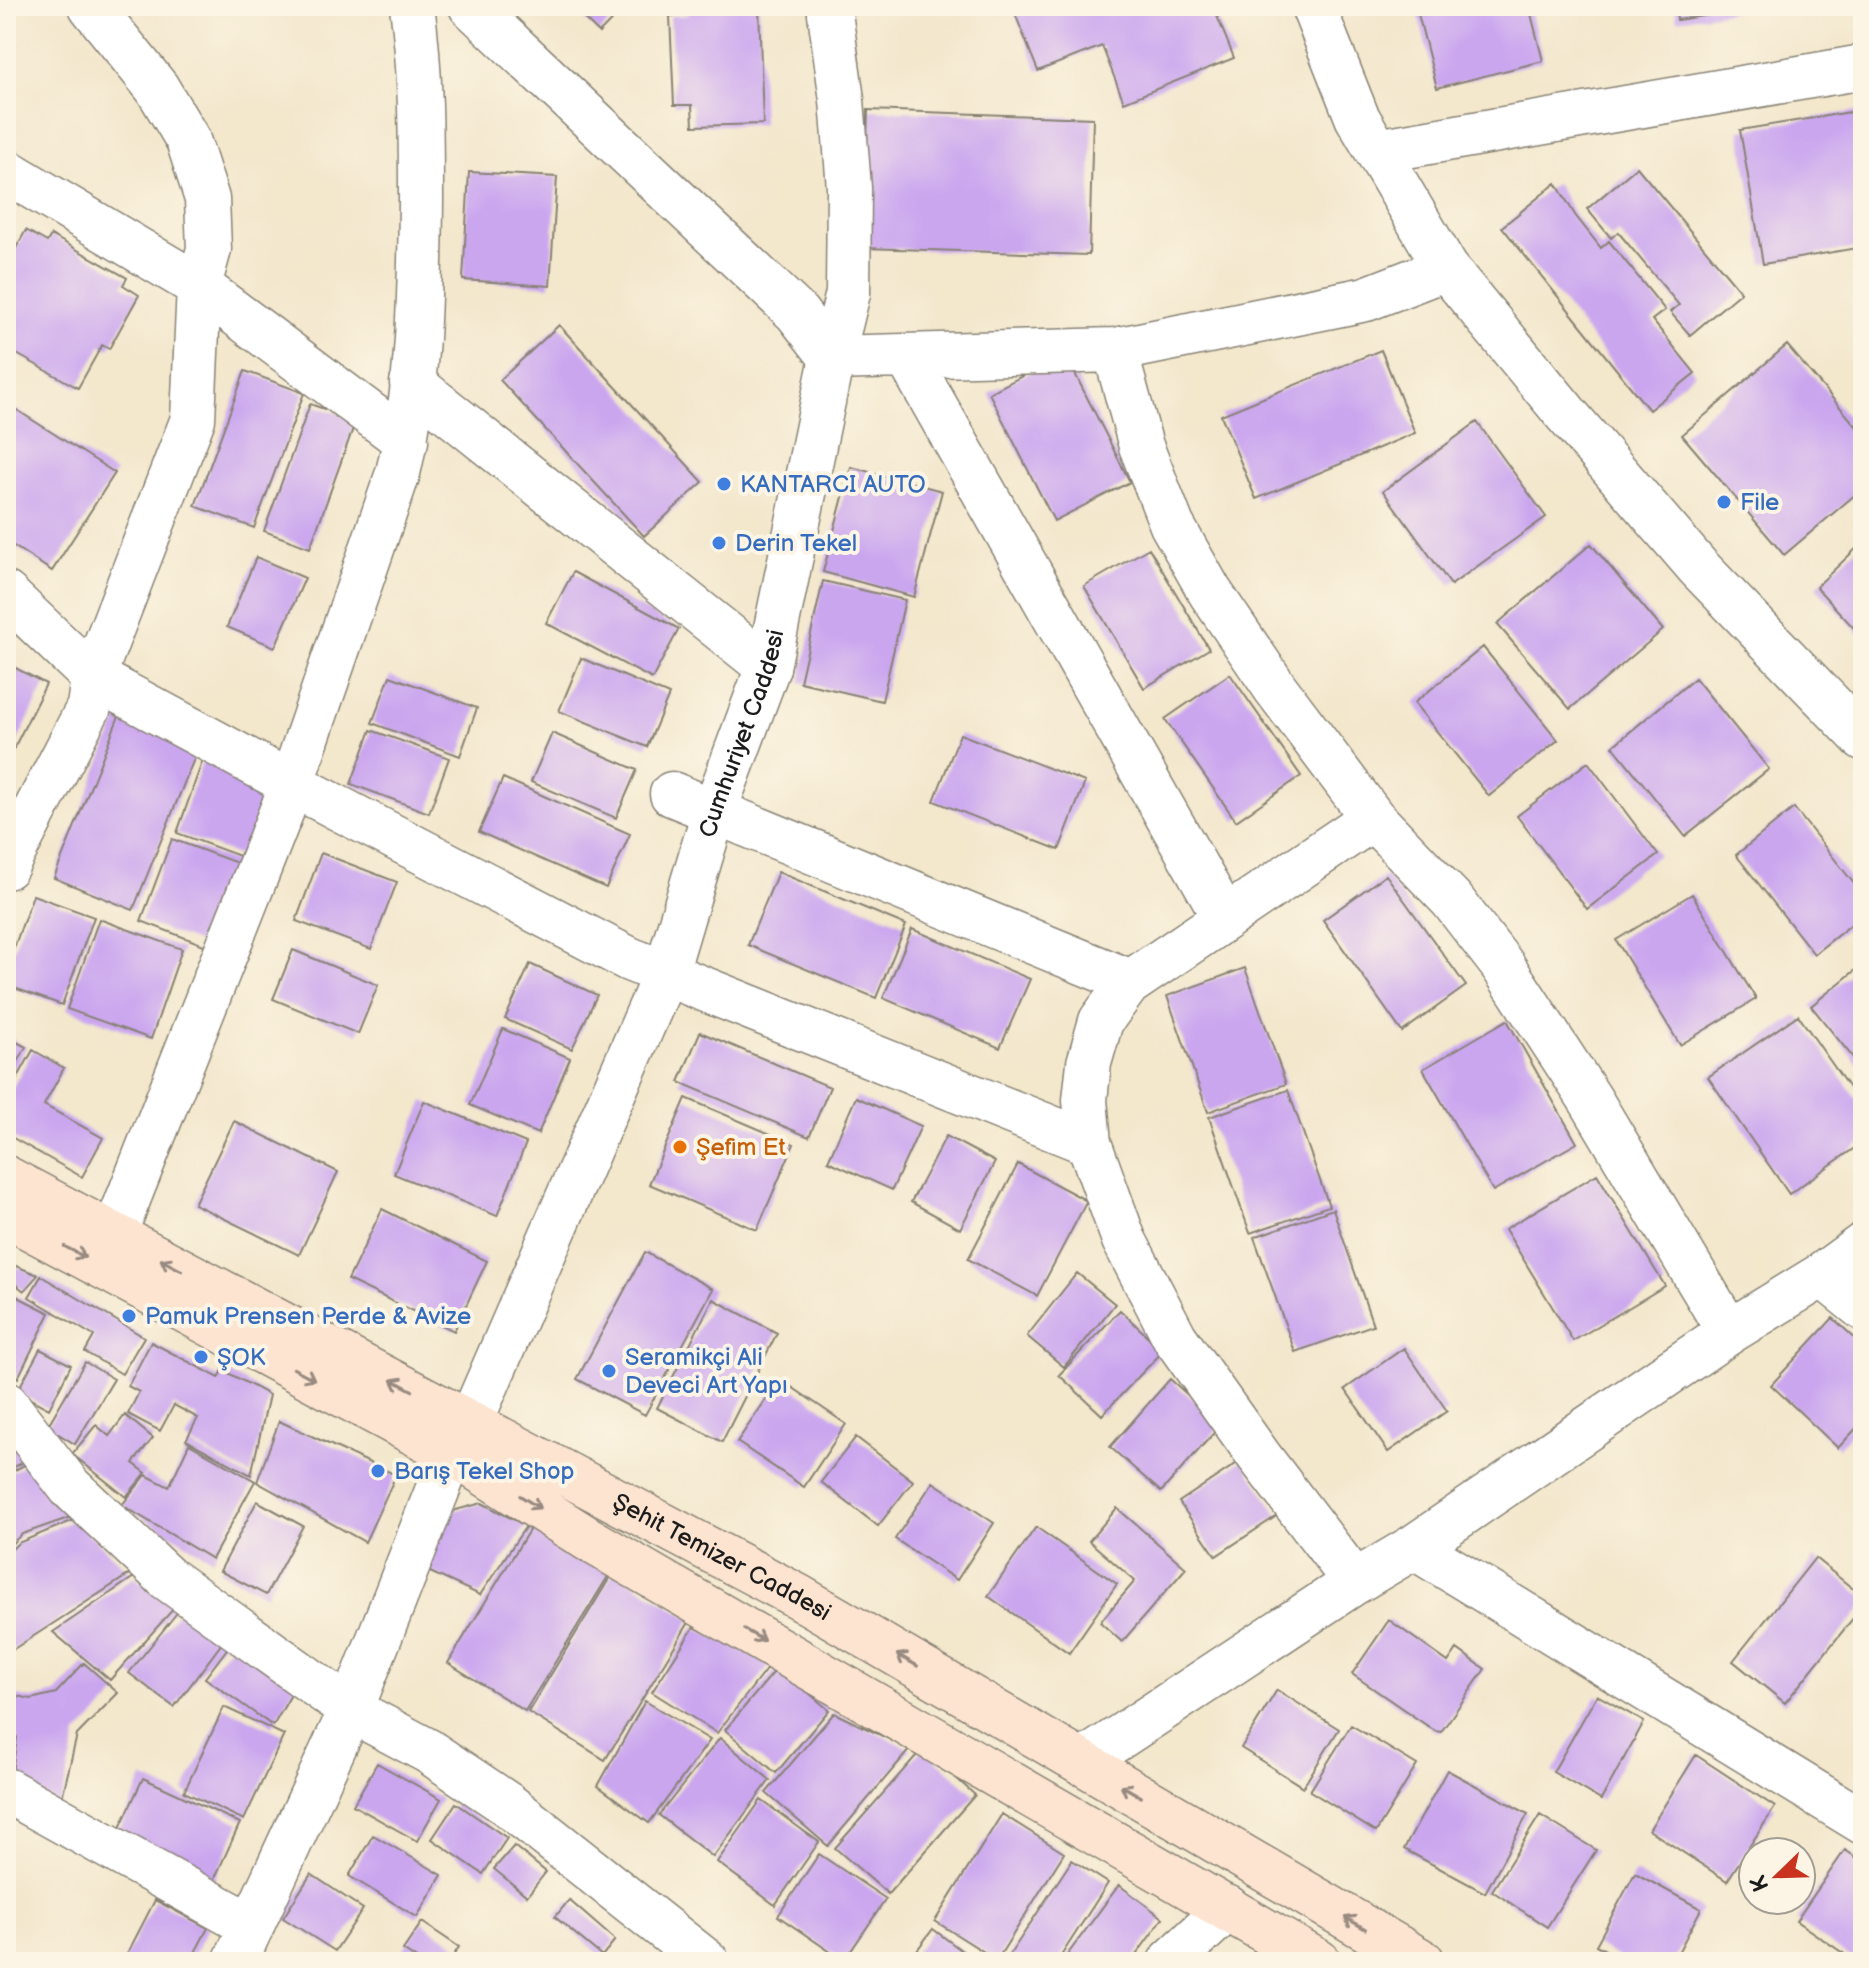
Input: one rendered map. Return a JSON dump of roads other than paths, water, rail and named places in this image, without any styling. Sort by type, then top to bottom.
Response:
[{"type":"main road","name":"Şehit Temizer Caddesi","points":[[6,1178],[114,1235],[461,1437],[588,1539],[1319,1962]]},
{"type":"main road","name":"Şehit Temizer Caddesi","points":[[6,1215],[461,1437],[799,1597],[1423,1962]]},
{"type":"street","points":[[6,867],[89,707],[93,677],[193,419],[199,286],[209,249],[207,199],[188,140],[157,88],[91,6]]},
{"type":"street","points":[[114,1235],[292,784],[398,473],[406,441],[420,305],[421,140],[417,40],[412,6]]},
{"type":"street","points":[[471,6],[797,313],[832,358],[1115,350],[1366,299],[1446,268]]},
{"type":"street","name":"Cumhuriyet Caddesi","points":[[244,1944],[351,1710],[461,1437],[666,972],[714,812],[768,667],[848,293],[849,188],[842,100],[829,6]]},
{"type":"street","points":[[1313,6],[1357,117],[1446,268],[1698,567],[1863,738]]},
{"type":"street","points":[[1377,151],[1863,67]]},
{"type":"street","points":[[6,171],[199,286],[406,441]]},
{"type":"street","points":[[1115,350],[1141,446],[1172,525],[1210,592],[1276,689],[1373,818],[1452,900],[1503,966],[1590,1099],[1729,1332]]},
{"type":"street","points":[[907,356],[1225,918]]},
{"type":"street","points":[[412,383],[768,667]]},
{"type":"street","points":[[6,594],[93,677],[629,959],[1089,1143]]},
{"type":"street","points":[[672,794],[1131,982]]},
{"type":"street","points":[[1355,1582],[1175,1338],[1124,1240],[1089,1143],[1085,1100],[1089,1063],[1101,1021],[1131,982],[1373,818]]},
{"type":"street","points":[[1082,1762],[1355,1582],[1414,1547],[1729,1332],[1822,1275],[1863,1245]]},
{"type":"street","points":[[1822,1275],[1863,1308]]},
{"type":"street","points":[[6,1404],[70,1487],[167,1578],[351,1710],[428,1751],[507,1804],[707,1962]]},
{"type":"street","points":[[1414,1547],[1863,1822]]},
{"type":"street","points":[[6,1790],[244,1944]]},
{"type":"street","points":[[1170,1962],[1228,1908]]},
{"type":"place","name":"KANTARCI AUTO","points":[[724,484]]},
{"type":"place","name":"File","points":[[1724,502]]},
{"type":"place","name":"Derin Tekel","points":[[719,543]]},
{"type":"place","name":"Şefim Et","points":[[680,1147]]},
{"type":"place","name":"Pamuk Prensen Perde & Avize","points":[[129,1316]]},
{"type":"place","name":"ŞOK","points":[[201,1357]]},
{"type":"place","name":"Seramikçi Ali Deveci Art Yapı","points":[[609,1371]]},
{"type":"place","name":"Barış Tekel Shop","points":[[378,1471]]}]
